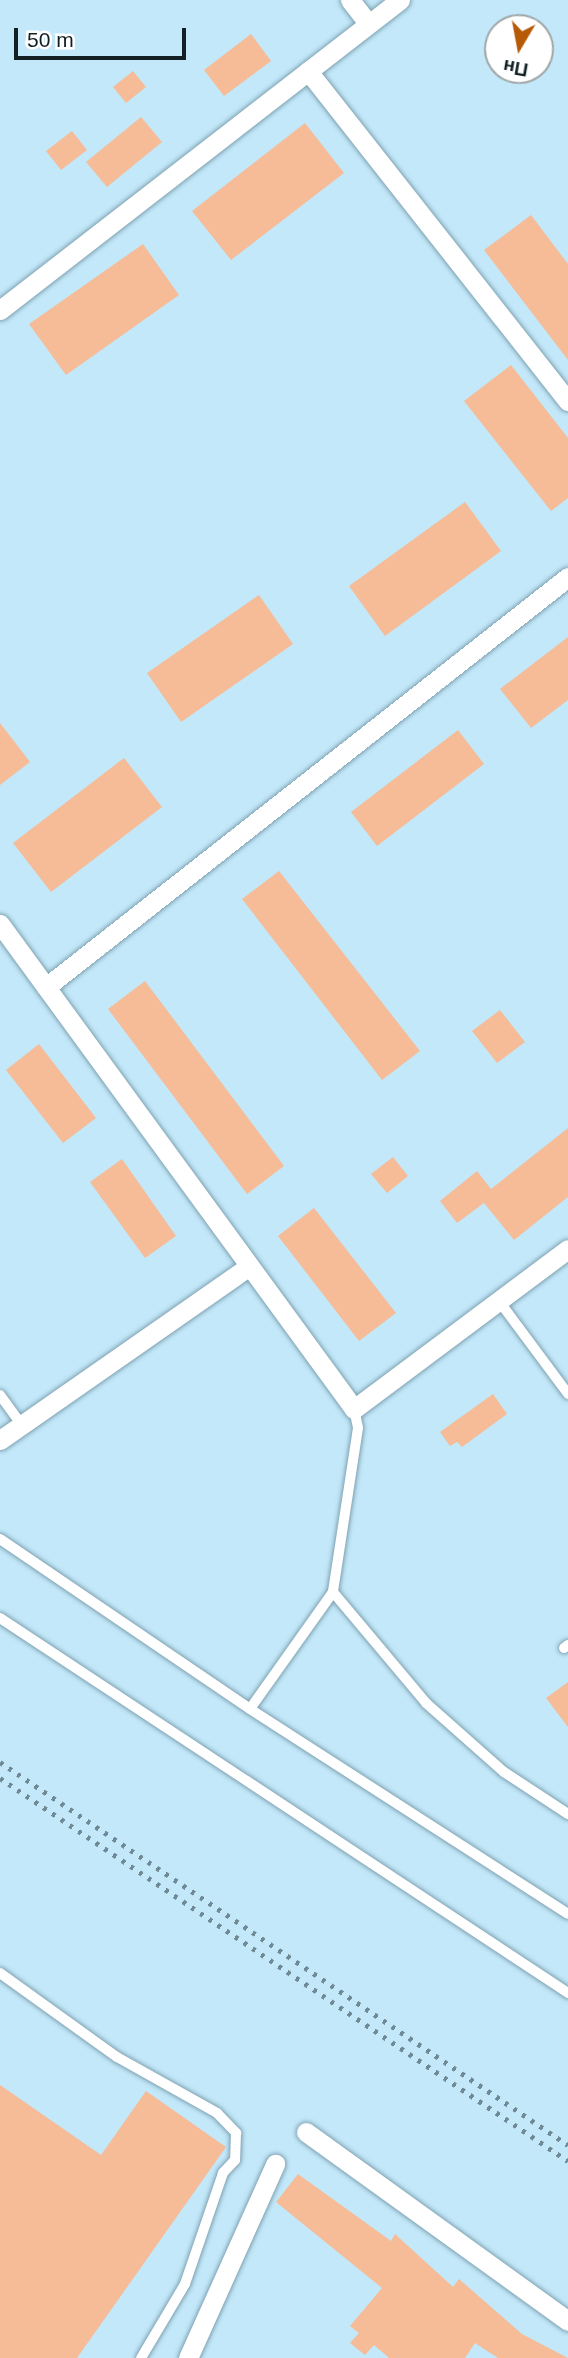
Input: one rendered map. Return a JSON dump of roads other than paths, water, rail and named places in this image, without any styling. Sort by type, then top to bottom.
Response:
[{"type":"street","points":[[350,0],[368,23]]},
{"type":"street","points":[[0,310],[400,0]]},
{"type":"street","points":[[308,71],[568,401]]},
{"type":"street","points":[[46,987],[568,577]]},
{"type":"street","points":[[0,924],[354,1409],[568,1249]]},
{"type":"street","points":[[0,1440],[249,1266]]},
{"type":"street","points":[[306,2132],[568,2322]]},
{"type":"street","points":[[188,2358],[275,2164]]},
{"type":"lane","points":[[499,1301],[568,1394]]},
{"type":"lane","points":[[0,1395],[21,1424]]},
{"type":"lane","points":[[250,1709],[333,1592],[358,1428],[354,1409]]},
{"type":"lane","points":[[0,1539],[250,1709],[568,1914]]},
{"type":"lane","points":[[333,1592],[426,1703],[504,1772],[568,1814]]},
{"type":"lane","points":[[0,1618],[568,1993]]},
{"type":"lane","points":[[0,1973],[117,2057],[217,2113],[236,2133],[235,2160],[223,2173],[185,2284],[141,2358]]},
{"type":"railway","points":[[0,1762],[568,2145]]},
{"type":"railway","points":[[0,1778],[568,2161]]}]
